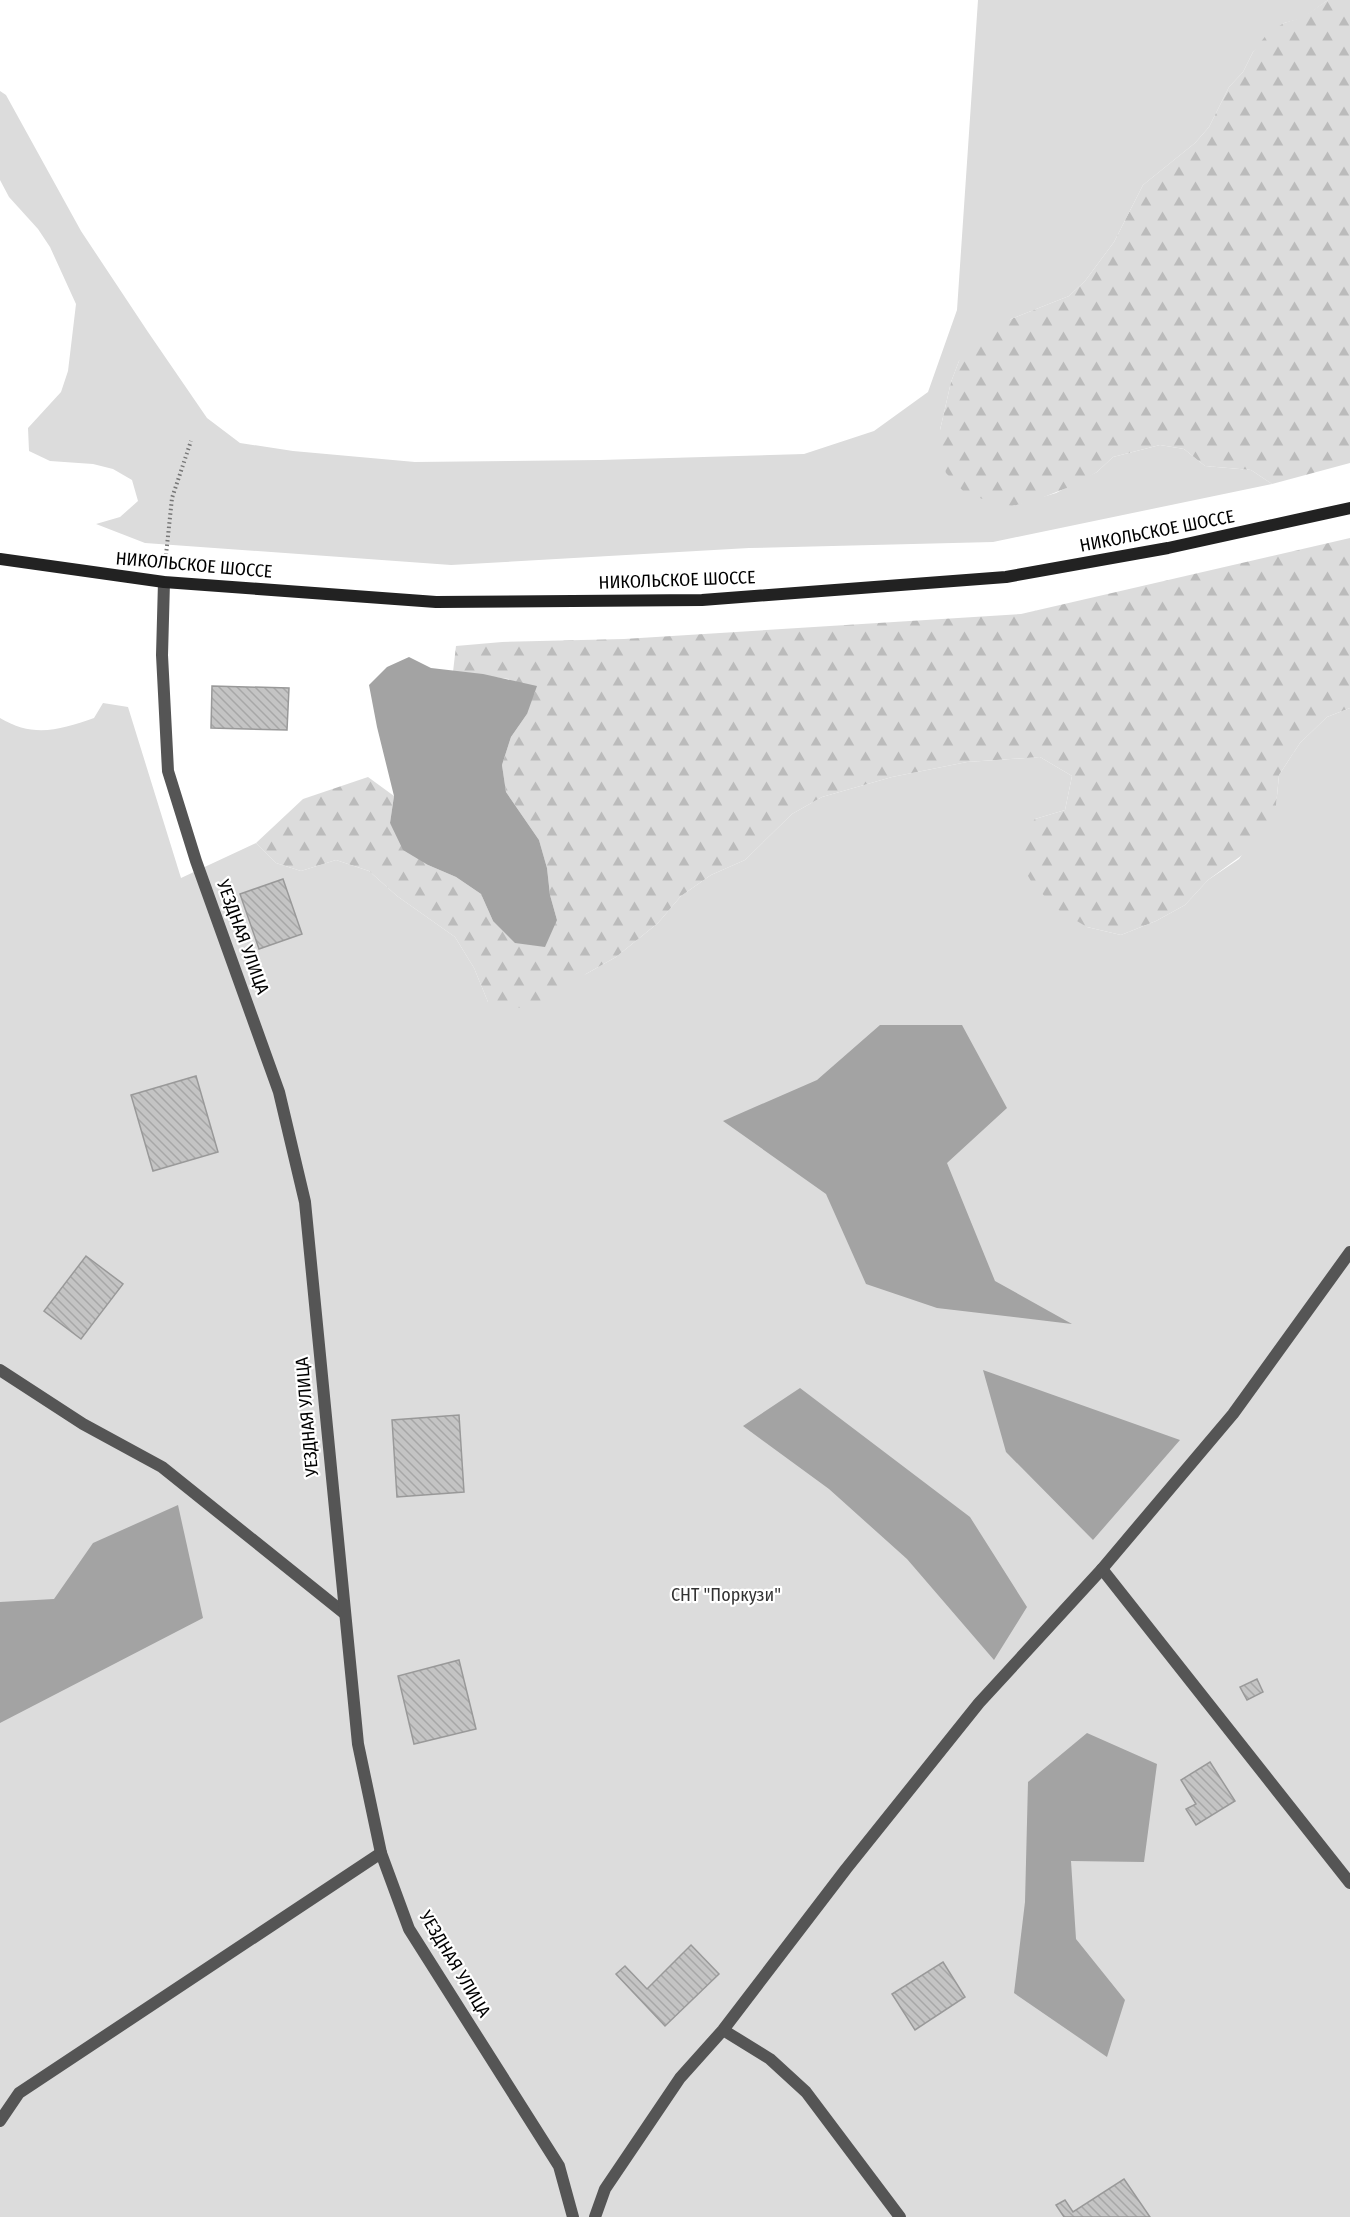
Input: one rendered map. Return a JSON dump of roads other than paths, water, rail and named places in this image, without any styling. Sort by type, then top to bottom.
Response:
[{"type":"main road","name":"НИКОЛЬСКОЕ ШОССЕ","points":[[0,560],[164,582],[436,602],[702,600],[1006,577],[1168,548],[1350,508]]},
{"type":"street","name":"УЕЗДНАЯ УЛИЦА","points":[[164,582],[162,655],[168,771],[196,861],[279,1092],[305,1202],[358,1744],[381,1853],[409,1929],[559,2166],[573,2217]]},
{"type":"street","points":[[595,2217],[605,2189],[674,2087],[723,2030],[846,1869],[979,1703],[1102,1569],[1233,1414],[1350,1252]]},
{"type":"street","points":[[0,1370],[83,1424],[162,1467],[344,1613]]},
{"type":"street","points":[[1102,1569],[1350,1883]]},
{"type":"street","points":[[0,2121],[19,2093],[381,1853]]},
{"type":"street","points":[[723,2030],[770,2059],[806,2092],[900,2217]]},
{"type":"park label","name":"СНТ \"Поркузи\"","points":[[726,1595]]}]
